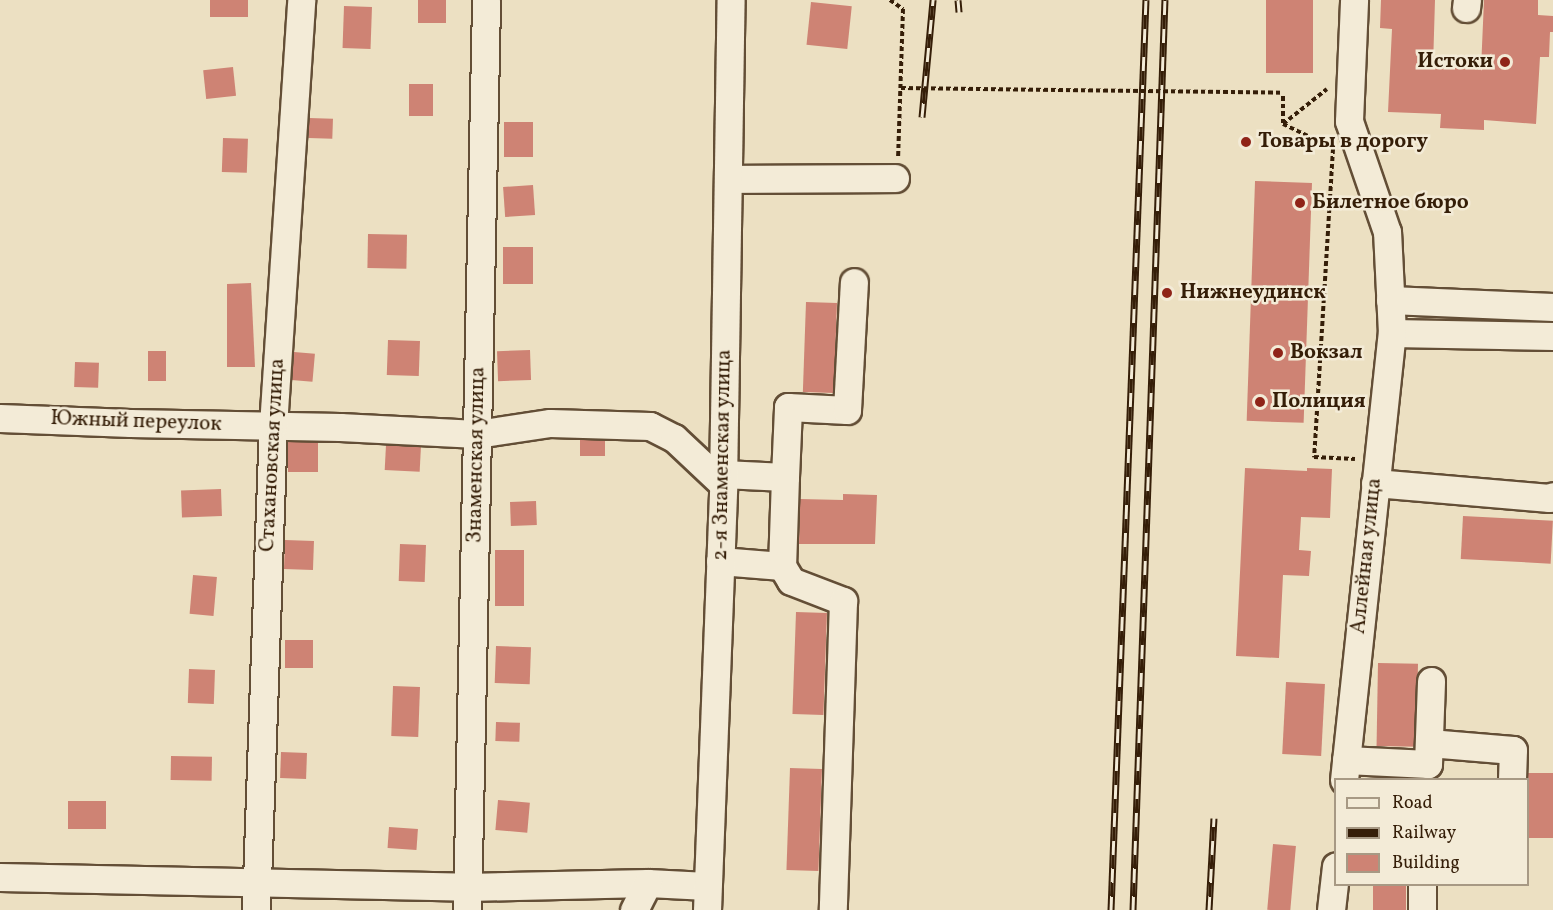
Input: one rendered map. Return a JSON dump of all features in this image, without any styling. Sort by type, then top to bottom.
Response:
[{"type":"street","name":"Стахановская улица","points":[[256,910],[273,426],[301,0]]},
{"type":"street","name":"Знаменская улица","points":[[468,898],[486,0]]},
{"type":"street","name":"2-я Знаменская улица","points":[[707,898],[723,479],[731,0]]},
{"type":"street","name":"Аллейная улица","points":[[1345,770],[1392,333],[1387,232],[1349,121],[1354,0]]},
{"type":"street","points":[[728,179],[897,165]]},
{"type":"street","points":[[833,910],[843,601],[791,581],[782,566],[788,407],[847,410],[854,282]]},
{"type":"street","points":[[1390,300],[1553,307]]},
{"type":"street","points":[[1392,333],[1553,336]]},
{"type":"street","name":"Южный переулок","points":[[0,418],[477,434],[550,423],[650,426],[674,438],[723,479]]},
{"type":"street","points":[[1376,472],[1549,498],[1553,496]]},
{"type":"street","points":[[723,479],[785,477]]},
{"type":"street","points":[[720,561],[782,566]]},
{"type":"street","points":[[1345,770],[1428,764],[1431,681]]},
{"type":"street","points":[[1429,743],[1514,750],[1512,778]]},
{"type":"street","points":[[0,877],[257,880],[468,898],[648,884],[707,898]]},
{"type":"street","points":[[1331,910],[1334,877]]},
{"type":"street","points":[[634,910],[648,884]]},
{"type":"street","points":[[1422,886],[1422,910]]},
{"type":"path","points":[[890,0],[903,9],[902,88],[897,165]]},
{"type":"path","points":[[902,88],[1283,93],[1283,124],[1333,85]]},
{"type":"path","points":[[1333,149],[1314,457],[1376,472]]},
{"type":"building","points":[[210,0],[248,0],[248,17],[210,17]]},
{"type":"building","points":[[418,0],[446,0],[446,23],[418,23]]},
{"type":"building","points":[[1266,0],[1313,0],[1313,73],[1266,73]]},
{"type":"building","name":"Истоки","points":[[1381,0],[1435,0],[1433,67],[1481,69],[1484,0],[1538,0],[1538,15],[1553,16],[1553,32],[1550,32],[1549,57],[1540,57],[1536,124],[1484,120],[1484,130],[1440,128],[1441,114],[1388,112],[1392,29],[1380,28]]},
{"type":"building","points":[[811,2],[852,6],[847,49],[807,45]]},
{"type":"building","points":[[344,6],[372,7],[371,49],[343,48]]},
{"type":"building","points":[[233,67],[236,96],[206,99],[203,70]]},
{"type":"building","points":[[409,84],[433,84],[433,116],[409,116]]},
{"type":"building","points":[[309,118],[333,119],[332,139],[308,138]]},
{"type":"building","points":[[504,122],[533,122],[533,157],[504,157]]},
{"type":"building","points":[[223,138],[248,139],[247,173],[222,172]]},
{"type":"building","name":"Вокзал","points":[[1255,181],[1312,183],[1304,423],[1247,421]]},
{"type":"building","points":[[533,185],[535,215],[505,217],[503,187]]},
{"type":"building","points":[[368,234],[407,235],[406,269],[367,268]]},
{"type":"building","points":[[503,247],[533,247],[533,284],[503,284]]},
{"type":"building","points":[[251,283],[255,367],[227,367],[227,284]]},
{"type":"building","points":[[806,302],[837,303],[834,393],[803,392]]},
{"type":"building","points":[[388,340],[420,341],[419,376],[387,375]]},
{"type":"building","points":[[530,350],[531,380],[498,381],[497,351]]},
{"type":"building","points":[[148,351],[166,351],[166,381],[148,381]]},
{"type":"building","points":[[294,352],[315,354],[312,382],[292,380]]},
{"type":"building","points":[[75,362],[99,363],[98,388],[74,387]]},
{"type":"building","points":[[580,440],[605,440],[605,456],[580,456]]},
{"type":"building","points":[[288,442],[318,442],[318,472],[288,472]]},
{"type":"building","points":[[386,445],[421,447],[420,472],[385,470]]},
{"type":"building","points":[[1245,468],[1307,471],[1307,468],[1332,469],[1330,518],[1301,517],[1299,550],[1311,551],[1309,576],[1283,575],[1279,658],[1236,656]]},
{"type":"building","points":[[221,489],[222,516],[182,517],[181,490]]},
{"type":"building","points":[[843,494],[877,495],[875,544],[799,544],[800,499],[843,500]]},
{"type":"building","points":[[536,501],[537,525],[511,526],[510,502]]},
{"type":"building","points":[[1463,516],[1553,521],[1551,564],[1461,559]]},
{"type":"building","points":[[285,540],[314,541],[313,570],[284,569]]},
{"type":"building","points":[[400,544],[426,545],[425,582],[399,581]]},
{"type":"building","points":[[495,550],[524,550],[524,606],[495,606]]},
{"type":"building","points":[[193,575],[217,577],[214,616],[190,614]]},
{"type":"building","points":[[796,612],[827,613],[823,715],[792,714]]},
{"type":"building","points":[[285,640],[313,640],[313,668],[285,668]]},
{"type":"building","points":[[496,646],[531,647],[530,684],[495,683]]},
{"type":"building","points":[[1378,663],[1418,664],[1417,747],[1377,746]]},
{"type":"building","points":[[189,669],[215,670],[214,704],[188,703]]},
{"type":"building","points":[[1286,682],[1325,684],[1321,756],[1282,754]]},
{"type":"building","points":[[393,686],[420,687],[418,737],[391,736]]},
{"type":"building","points":[[496,722],[520,723],[519,742],[495,741]]},
{"type":"building","points":[[281,752],[307,753],[306,779],[280,778]]},
{"type":"building","points":[[171,756],[212,757],[212,781],[171,780]]},
{"type":"building","points":[[790,768],[822,769],[818,871],[786,870]]},
{"type":"building","points":[[1528,773],[1553,773],[1553,838],[1529,838]]},
{"type":"building","points":[[498,800],[530,803],[527,833],[495,830]]},
{"type":"building","points":[[68,801],[106,801],[106,829],[68,829]]},
{"type":"building","points":[[389,827],[418,829],[416,850],[388,848]]},
{"type":"building","points":[[1273,844],[1296,846],[1290,910],[1267,910]]},
{"type":"building","points":[[1373,886],[1406,886],[1406,910],[1373,910]]},
{"type":"railway","points":[[922,117],[933,0]]},
{"type":"railway","points":[[958,0],[959,12]]},
{"type":"railway","points":[[1111,910],[1146,0]]},
{"type":"railway","points":[[1133,910],[1165,0]]},
{"type":"railway","points":[[1209,910],[1214,818]]},
{"type":"place","name":"Истоки","points":[[1505,62]]},
{"type":"place","name":"Товары в дорогу","points":[[1246,142]]},
{"type":"place","name":"Билетное бюро","points":[[1300,203]]},
{"type":"place","name":"Нижнеудинск","points":[[1167,293]]},
{"type":"place","name":"Вокзал","points":[[1278,353]]},
{"type":"place","name":"Полиция","points":[[1260,402]]}]
